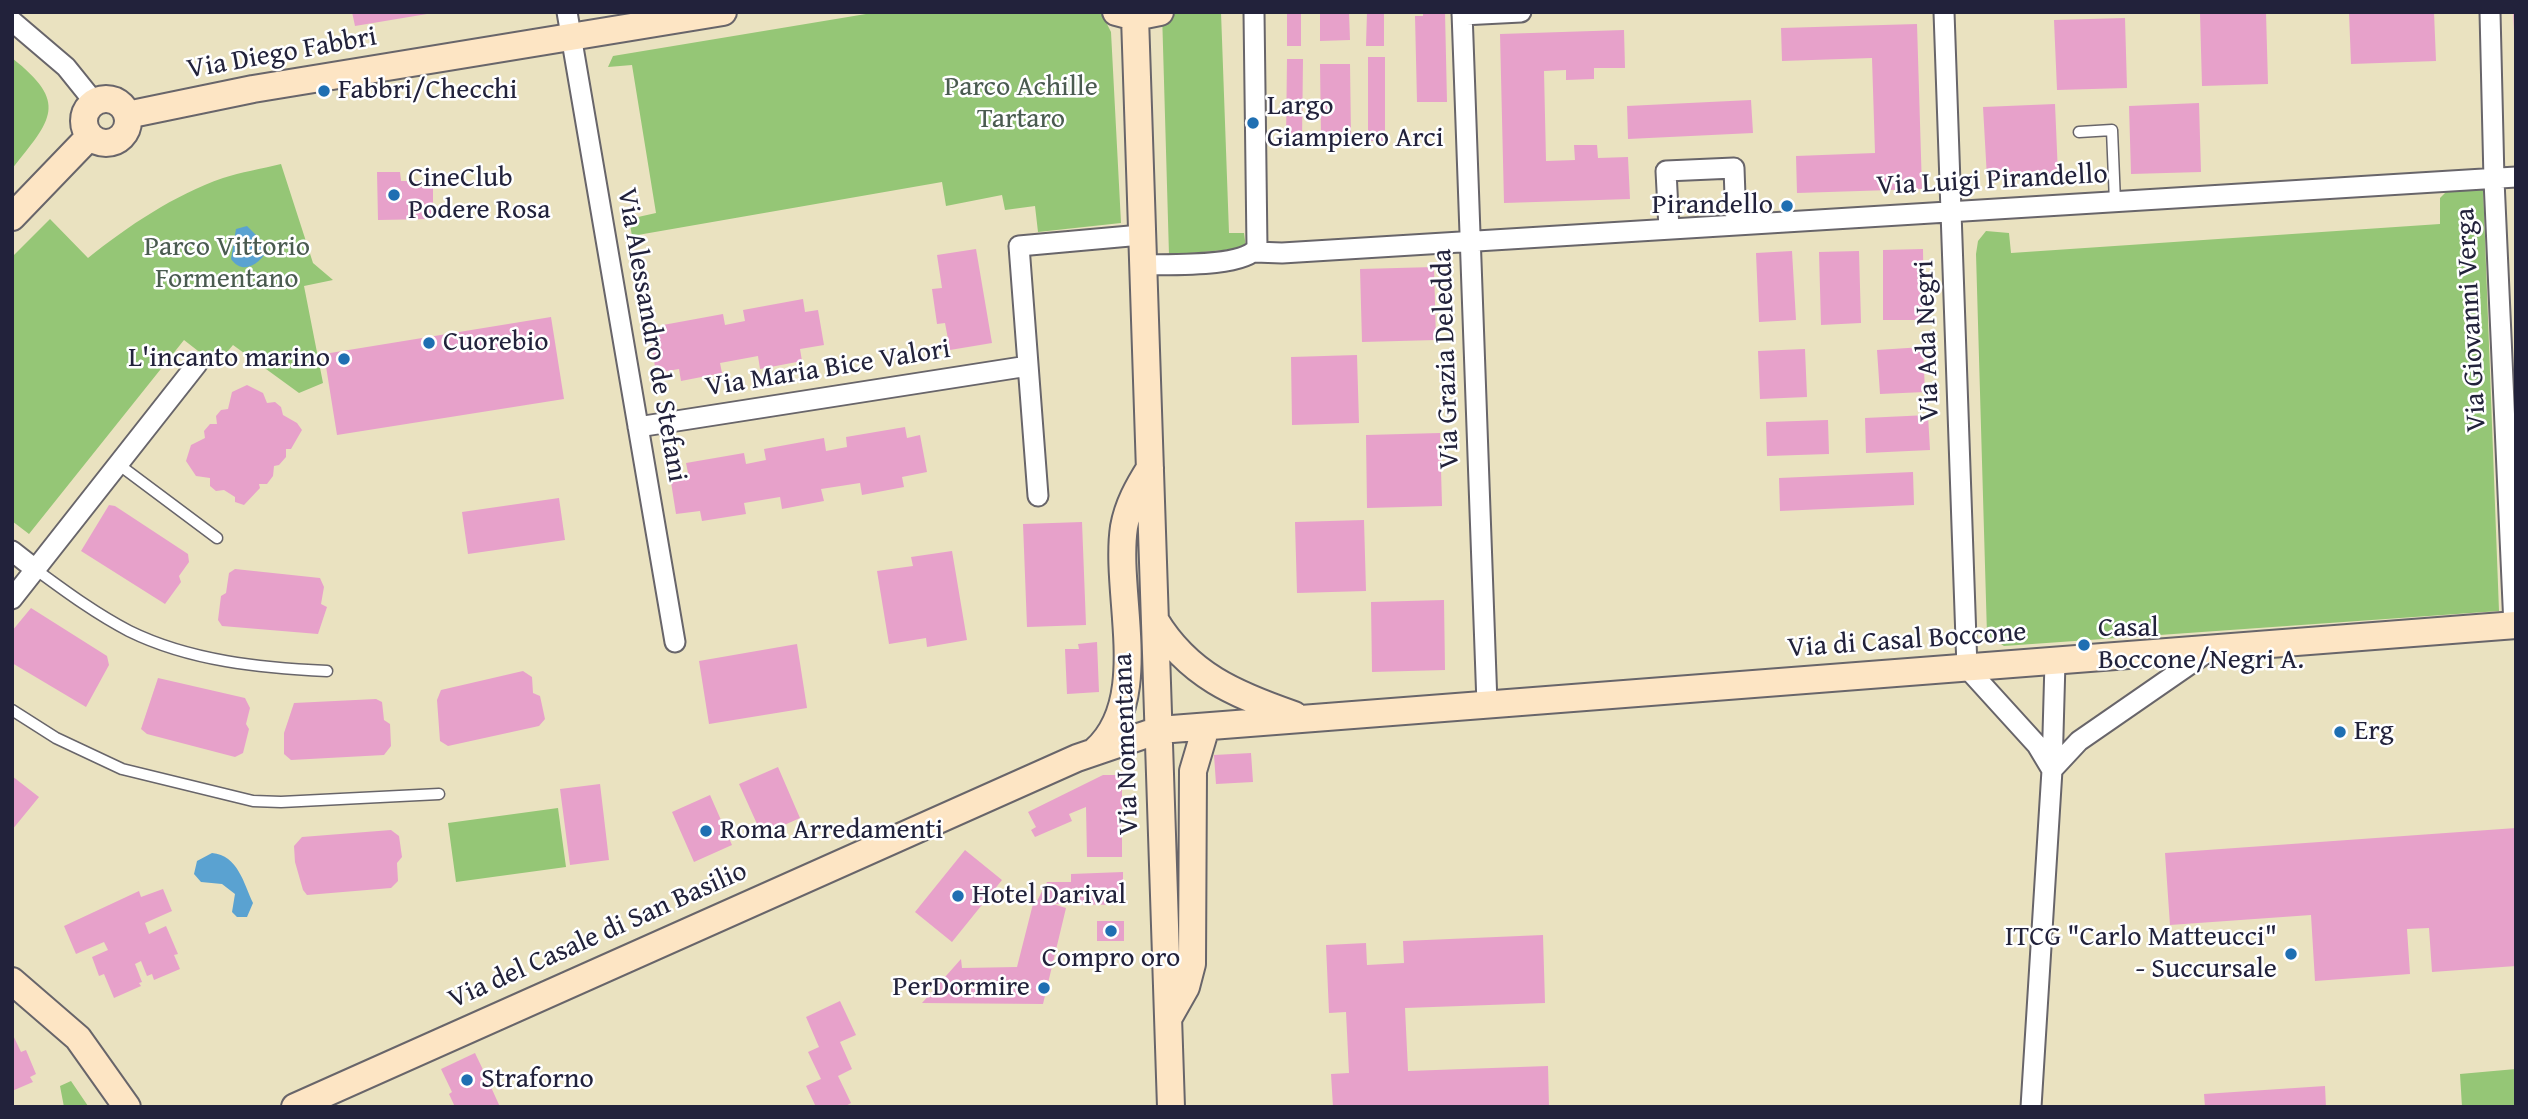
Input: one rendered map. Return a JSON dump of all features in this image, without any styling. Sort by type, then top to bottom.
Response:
[{"type":"street","name":"Via Diego Fabbri","points":[[127,115],[569,24],[723,12]]},
{"type":"street","points":[[1254,12],[1258,242],[1255,252]]},
{"type":"street","points":[[1462,13],[1521,12]]},
{"type":"street","name":"Via Ada Negri","points":[[1944,12],[1967,668]]},
{"type":"street","name":"Via Giovanni Verga","points":[[2490,12],[2494,180],[2515,625]]},
{"type":"street","name":"Via Grazia Deledda","points":[[1462,13],[1487,704]]},
{"type":"street","name":"Via Nomentana","points":[[1137,14],[1141,235],[1171,1107]]},
{"type":"street","points":[[12,21],[66,67],[95,103]]},
{"type":"street","name":"Via Alessandro de Stefani","points":[[569,24],[675,642]]},
{"type":"street","points":[[114,101],[127,115],[126,131],[114,141],[105,143],[90,136],[84,121],[95,103],[114,101]]},
{"type":"street","points":[[12,217],[90,136]]},
{"type":"street","points":[[1669,229],[1666,171],[1734,168],[1736,224]]},
{"type":"street","name":"Via Luigi Pirandello","points":[[1142,265],[1222,261],[1255,252],[1282,253],[1471,242],[2516,177]]},
{"type":"street","points":[[1038,496],[1019,246],[1141,235]]},
{"type":"street","points":[[12,599],[197,364]]},
{"type":"street","name":"Via Maria Bice Valori","points":[[638,427],[1028,366]]},
{"type":"street","name":"Via Nomentana","points":[[1095,751],[1116,726],[1125,696],[1127,665],[1123,536],[1130,505],[1150,468]]},
{"type":"street","points":[[12,551],[36,569]]},
{"type":"street","name":"Via di Casal Boccone","points":[[1155,620],[1176,650],[1212,681],[1247,699],[1302,718]]},
{"type":"street","name":"Via di Casal Boccone","points":[[1159,730],[2515,625]]},
{"type":"street","points":[[2052,770],[2078,741],[2213,648]]},
{"type":"street","points":[[2031,1107],[2052,770],[2055,662]]},
{"type":"street","points":[[1967,668],[2037,745],[2052,770]]},
{"type":"street","points":[[1168,1017],[1186,987],[1192,964],[1193,771],[1206,727]]},
{"type":"street","name":"Via del Casale di San Basilio","points":[[295,1107],[1095,751],[1159,730]]},
{"type":"street","points":[[12,981],[78,1038],[127,1107]]},
{"type":"lane","points":[[2079,132],[2112,130],[2115,202]]},
{"type":"lane","points":[[118,464],[217,538]]},
{"type":"lane","points":[[36,569],[113,622],[153,641],[239,663],[327,671]]},
{"type":"lane","points":[[12,710],[56,738],[122,769],[253,801],[281,803],[439,794]]},
{"type":"green space","name":"Parco Achille Tartaro","points":[[878,12],[1101,12],[1111,32],[1121,223],[1038,232],[1035,206],[1005,210],[1002,195],[946,206],[942,182],[632,236],[629,219],[656,213],[632,65],[608,67],[613,56]]},
{"type":"green space","points":[[1162,12],[1221,12],[1229,233],[1244,233],[1246,248],[1169,255]]},
{"type":"green space","points":[[12,58],[42,87],[48,100],[48,112],[37,137],[12,169]]},
{"type":"green space","name":"Parco Vittorio Formentano","points":[[281,164],[313,263],[333,280],[304,286],[323,383],[299,393],[233,345],[216,365],[184,340],[29,534],[12,521],[12,257],[50,219],[88,258],[135,223],[187,193],[223,178]]},
{"type":"green space","points":[[2483,186],[2499,611],[2004,646],[1987,635],[1976,254],[1978,241],[1986,231],[2009,233],[2011,253],[2440,224],[2440,198],[2448,190]]},
{"type":"green space","points":[[558,808],[566,867],[456,882],[448,823]]},
{"type":"green space","points":[[2516,1069],[2516,1107],[2462,1107],[2460,1074]]},
{"type":"green space","points":[[71,1081],[88,1107],[64,1107],[60,1086]]},
{"type":"water","points":[[247,226],[269,248],[252,266],[241,267],[231,259],[236,229]]},
{"type":"water","points":[[212,853],[228,859],[239,872],[253,903],[247,917],[237,917],[232,912],[235,894],[222,884],[201,882],[194,874],[197,861]]},
{"type":"building","points":[[352,12],[427,12],[427,14],[355,26]]},
{"type":"building","points":[[1287,12],[1301,12],[1301,46],[1287,46]]},
{"type":"building","points":[[1320,12],[1349,12],[1350,40],[1320,41]]},
{"type":"building","points":[[1367,12],[1384,12],[1384,46],[1366,46]]},
{"type":"building","points":[[1423,12],[1445,12],[1447,102],[1417,102],[1415,16],[1423,16]]},
{"type":"building","points":[[2266,12],[2268,84],[2202,86],[2200,14]]},
{"type":"building","points":[[2349,12],[2434,12],[2436,61],[2351,64]]},
{"type":"building","points":[[2513,12],[2516,12],[2516,31],[2514,31]]},
{"type":"building","points":[[2125,18],[2127,88],[2057,90],[2054,20]]},
{"type":"building","points":[[1917,24],[1922,189],[1797,193],[1796,156],[1875,153],[1872,58],[1782,61],[1781,28]]},
{"type":"building","points":[[1624,30],[1625,68],[1594,68],[1594,79],[1566,80],[1566,70],[1544,71],[1546,161],[1575,160],[1574,145],[1597,145],[1598,158],[1628,157],[1630,199],[1504,203],[1500,34]]},
{"type":"building","points":[[1368,57],[1385,57],[1385,141],[1368,141]]},
{"type":"building","points":[[1287,59],[1303,59],[1302,142],[1286,141]]},
{"type":"building","points":[[1320,64],[1350,64],[1351,138],[1321,138]]},
{"type":"building","points":[[1751,100],[1753,133],[1628,139],[1627,106]]},
{"type":"building","points":[[2199,103],[2201,172],[2131,174],[2129,106]]},
{"type":"building","points":[[2055,104],[2058,174],[1987,178],[1983,107]]},
{"type":"building","points":[[377,172],[400,172],[401,181],[433,181],[433,219],[378,220]]},
{"type":"building","points":[[976,249],[992,343],[950,350],[945,323],[937,324],[932,289],[942,288],[937,255]]},
{"type":"building","points":[[1923,249],[1924,320],[1883,320],[1883,250]]},
{"type":"building","points":[[1792,251],[1796,320],[1759,322],[1756,253]]},
{"type":"building","points":[[1859,251],[1861,323],[1821,325],[1819,252]]},
{"type":"building","points":[[1434,267],[1436,340],[1362,342],[1360,269]]},
{"type":"building","points":[[803,299],[805,312],[818,310],[824,345],[800,349],[802,361],[760,369],[758,356],[720,363],[722,373],[681,381],[679,369],[656,373],[650,336],[665,333],[663,325],[723,314],[725,325],[745,321],[743,310]]},
{"type":"building","points":[[551,317],[564,399],[337,435],[324,354]]},
{"type":"building","points":[[1923,347],[1925,392],[1880,394],[1877,350]]},
{"type":"building","points":[[1805,349],[1807,397],[1760,399],[1758,351]]},
{"type":"building","points":[[1357,355],[1359,423],[1292,425],[1291,357]]},
{"type":"building","points":[[247,385],[263,393],[267,403],[275,402],[281,407],[283,415],[297,423],[302,430],[291,449],[286,449],[286,457],[279,465],[274,466],[273,476],[267,484],[259,484],[260,488],[244,505],[235,502],[235,497],[224,490],[216,491],[210,486],[210,478],[196,476],[186,461],[191,445],[205,438],[204,431],[210,424],[217,424],[216,416],[221,410],[228,409],[232,392]]},
{"type":"building","points":[[1928,415],[1930,450],[1866,453],[1865,418]]},
{"type":"building","points":[[1828,420],[1829,454],[1767,456],[1766,422]]},
{"type":"building","points":[[905,427],[907,438],[920,435],[927,472],[902,477],[904,487],[862,495],[860,483],[821,489],[824,501],[782,509],[780,497],[744,503],[746,514],[702,521],[700,511],[676,514],[670,476],[688,473],[686,463],[744,453],[746,464],[766,460],[764,449],[824,438],[826,451],[847,447],[846,437]]},
{"type":"building","points":[[1440,433],[1442,506],[1367,508],[1366,435]]},
{"type":"building","points":[[1913,472],[1914,505],[1780,511],[1779,478]]},
{"type":"building","points":[[559,498],[565,540],[468,554],[462,512]]},
{"type":"building","points":[[109,505],[115,506],[188,554],[189,562],[179,576],[181,582],[165,604],[81,551]]},
{"type":"building","points":[[1364,520],[1366,591],[1297,593],[1295,522]]},
{"type":"building","points":[[1082,522],[1086,625],[1027,627],[1023,524]]},
{"type":"building","points":[[952,551],[967,640],[927,647],[926,638],[889,644],[877,571],[913,566],[911,557]]},
{"type":"building","points":[[235,569],[320,578],[324,587],[321,604],[327,607],[318,634],[222,626],[218,620],[221,596],[226,593],[229,573]]},
{"type":"building","points":[[1444,600],[1445,670],[1372,672],[1371,602]]},
{"type":"building","points":[[31,608],[107,656],[109,665],[86,707],[12,663],[12,631]]},
{"type":"building","points":[[1097,642],[1099,692],[1067,694],[1065,649],[1079,649],[1078,644]]},
{"type":"building","points":[[797,644],[807,708],[709,724],[699,661]]},
{"type":"building","points":[[523,671],[532,677],[533,693],[540,696],[545,719],[539,726],[448,746],[440,741],[437,700],[441,690]]},
{"type":"building","points":[[158,678],[245,698],[250,708],[246,724],[249,729],[243,753],[235,757],[147,734],[141,729]]},
{"type":"building","points":[[376,699],[382,702],[384,720],[390,724],[391,746],[384,755],[291,760],[284,754],[284,733],[294,703]]},
{"type":"building","points":[[1251,753],[1253,782],[1216,784],[1214,755]]},
{"type":"building","points":[[778,767],[800,818],[762,835],[739,784]]},
{"type":"building","points":[[1103,775],[1122,775],[1122,857],[1087,857],[1086,807],[1069,814],[1072,821],[1035,837],[1031,830],[1036,827],[1028,812]]},
{"type":"building","points":[[12,776],[39,797],[12,830]]},
{"type":"building","points":[[600,784],[609,860],[570,865],[560,789]]},
{"type":"building","points":[[710,795],[732,845],[694,862],[672,812]]},
{"type":"building","points":[[2516,828],[2516,966],[2432,972],[2429,928],[2407,929],[2410,974],[2315,981],[2311,915],[2170,925],[2165,853]]},
{"type":"building","points":[[391,830],[399,836],[402,857],[397,863],[398,881],[391,888],[307,895],[303,890],[295,862],[294,846],[302,837]]},
{"type":"building","name":"Hotel Darival","points":[[965,850],[1002,880],[952,942],[915,912]]},
{"type":"building","points":[[1123,872],[1123,905],[1053,904],[1066,908],[1043,1004],[922,1003],[961,959],[962,968],[1017,967],[1034,900],[1037,901],[1047,882],[1071,882],[1071,874]]},
{"type":"building","points":[[163,889],[172,911],[145,923],[149,934],[166,926],[178,954],[174,955],[180,969],[154,980],[152,974],[147,976],[141,961],[135,964],[141,986],[114,998],[104,974],[99,976],[92,957],[108,950],[104,942],[76,954],[64,926],[139,891],[141,897]]},
{"type":"building","name":"Compro oro","points":[[1097,921],[1124,921],[1124,941],[1097,941]]},
{"type":"building","points":[[1543,935],[1545,1003],[1405,1008],[1408,1071],[1548,1066],[1549,1107],[1333,1107],[1331,1074],[1349,1073],[1346,1012],[1329,1013],[1326,945],[1366,943],[1367,965],[1404,963],[1403,941]]},
{"type":"building","points":[[840,1001],[856,1035],[840,1042],[852,1069],[838,1076],[851,1103],[844,1107],[816,1107],[806,1086],[821,1079],[808,1052],[819,1047],[806,1017]]},
{"type":"building","points":[[12,1033],[21,1052],[26,1050],[36,1074],[30,1077],[33,1082],[12,1091]]},
{"type":"building","points":[[475,1053],[500,1107],[455,1107],[449,1094],[452,1092],[441,1069]]},
{"type":"building","points":[[2325,1086],[2326,1107],[2205,1107],[2204,1094]]},
{"type":"place","name":"Fabbri/Checchi","points":[[324,91]]},
{"type":"place","name":"Largo Giampiero Arci","points":[[1253,123]]},
{"type":"place","name":"CineClub Podere Rosa","points":[[394,195]]},
{"type":"place","name":"Pirandello","points":[[1787,206]]},
{"type":"place","name":"Cuorebio","points":[[429,343]]},
{"type":"place","name":"L'incanto marino","points":[[344,359]]},
{"type":"place","name":"Casal Boccone/Negri A.","points":[[2084,645]]},
{"type":"place","name":"Erg","points":[[2340,732]]},
{"type":"place","name":"Roma Arredamenti","points":[[706,831]]},
{"type":"place","name":"Hotel Darival","points":[[958,896]]},
{"type":"place","name":"Compro oro","points":[[1111,931]]},
{"type":"place","name":"ITCG \"Carlo Matteucci\" - Succursale","points":[[2291,954]]},
{"type":"place","name":"PerDormire","points":[[1044,988]]},
{"type":"place","name":"Straforno","points":[[467,1080]]}]
